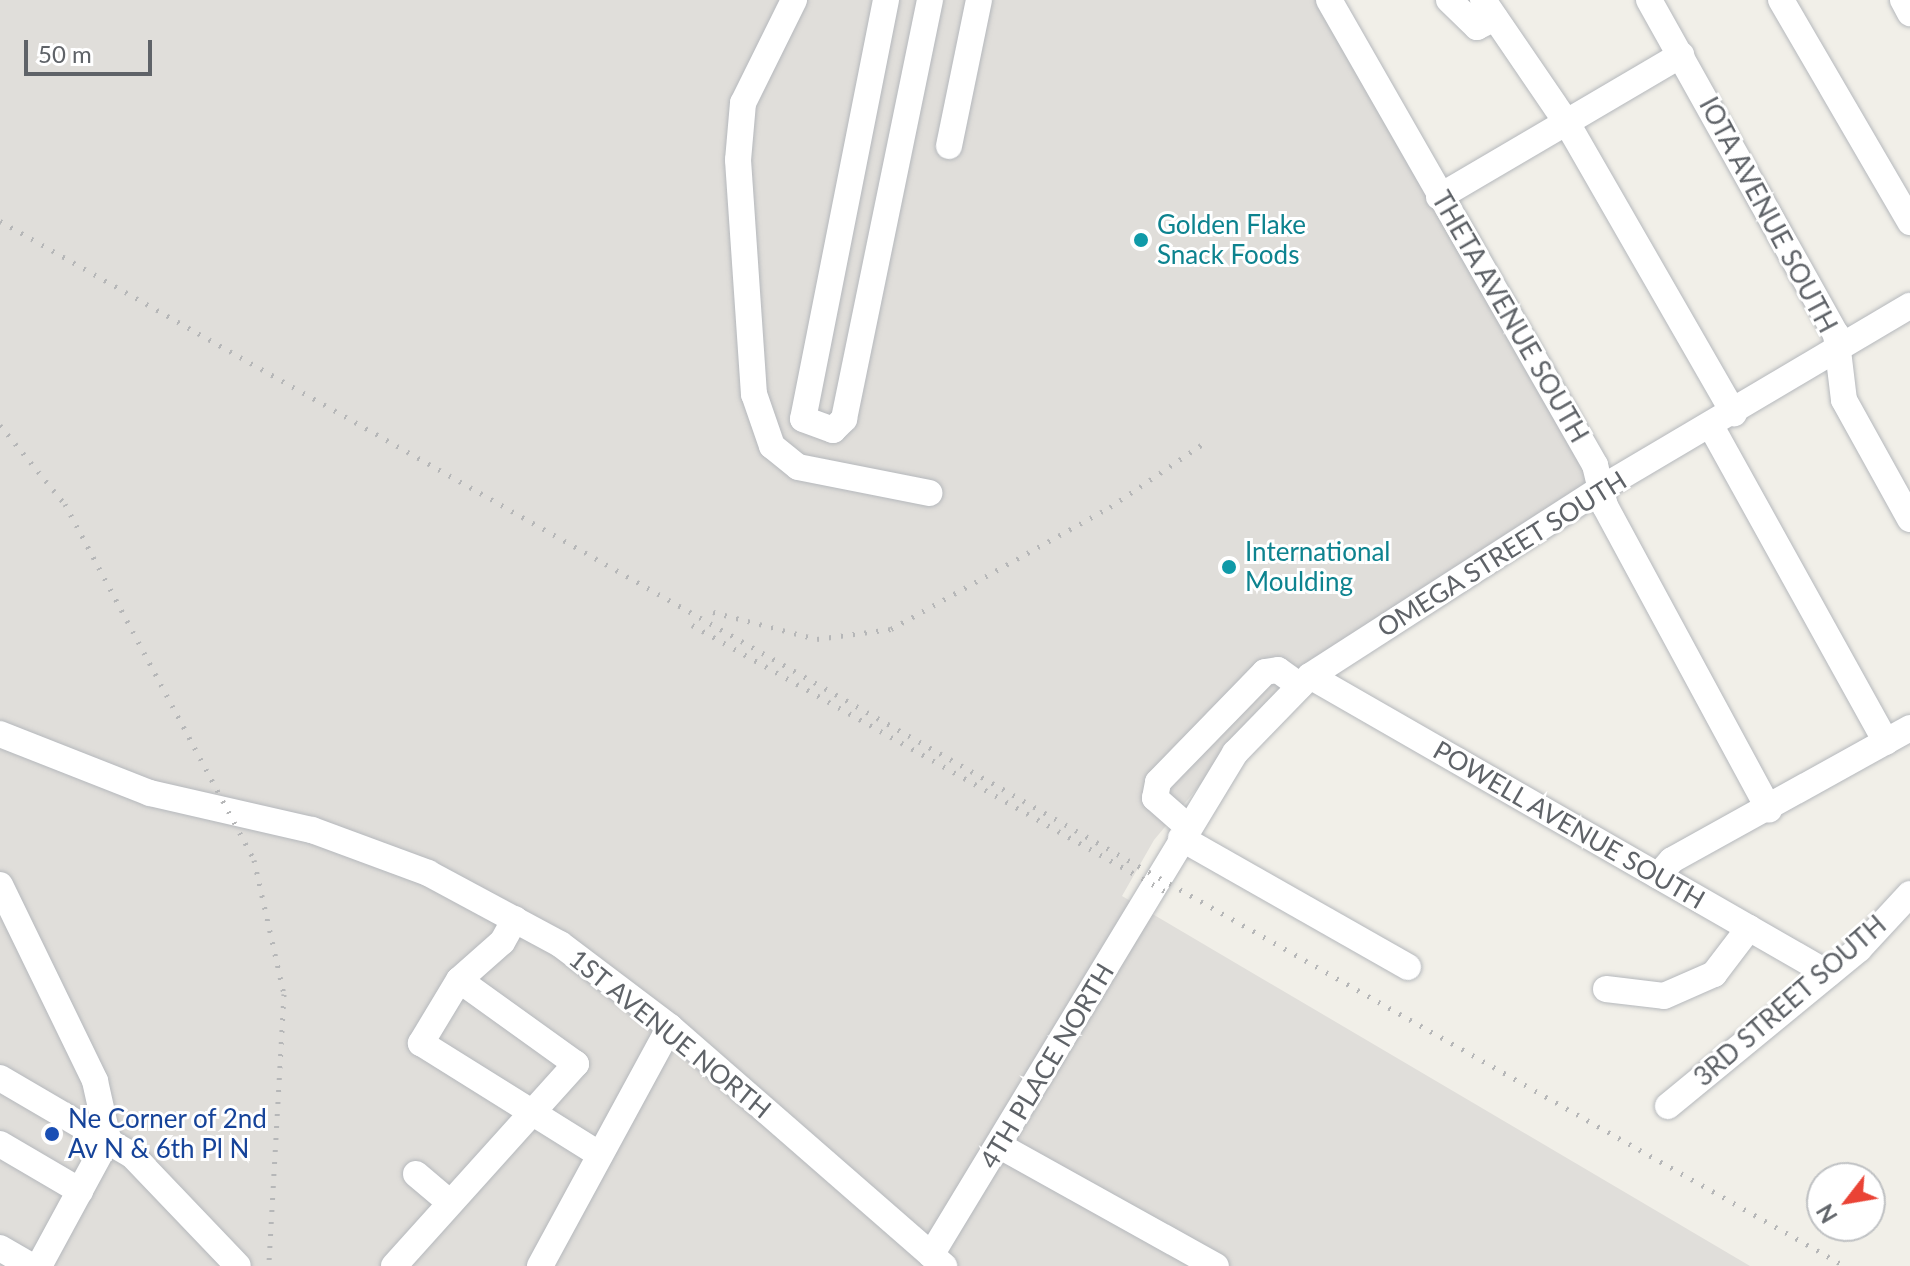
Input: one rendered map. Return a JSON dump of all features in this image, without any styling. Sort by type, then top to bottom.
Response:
[{"type":"street","points":[[794,0],[743,103],[739,146],[754,394],[772,446],[798,467],[929,493]]},
{"type":"street","points":[[886,0],[803,419],[833,430],[844,419],[930,0]]},
{"type":"street","points":[[949,146],[979,0]]},
{"type":"street","name":"THETA AVENUE SOUTH","points":[[1329,0],[1439,197],[1500,291],[1595,465],[1600,489],[1769,809]]},
{"type":"street","points":[[1449,0],[1477,27],[1489,9],[1567,123],[1734,413]]},
{"type":"street","name":"IOTA AVENUE SOUTH","points":[[1649,0],[1836,334],[1844,400],[1910,519]]},
{"type":"street","points":[[1781,0],[1910,222]]},
{"type":"street","points":[[1439,197],[1681,55]]},
{"type":"street","name":"OMEGA STREET SOUTH","points":[[1159,874],[1235,753],[1305,681],[1600,489],[1712,428],[1910,306]]},
{"type":"street","points":[[1712,428],[1886,742]]},
{"type":"street","name":"POWELL AVENUE SOUTH","points":[[1184,832],[1155,798],[1158,782],[1265,672],[1278,670],[1305,681],[1829,974]]},
{"type":"street","points":[[1658,876],[1672,860],[1769,809],[1910,728]]},
{"type":"street","name":"1ST AVENUE NORTH","points":[[0,734],[150,793],[326,835],[428,873],[560,944],[670,1027],[937,1261]]},
{"type":"street","points":[[1184,832],[1408,967]]},
{"type":"street","name":"4TH PLACE NORTH","points":[[937,1261],[1000,1146],[1159,874]]},
{"type":"street","points":[[0,885],[95,1081],[108,1139],[39,1266]]},
{"type":"street","name":"3RD STREET SOUTH","points":[[1668,1106],[1829,974],[1910,894]]},
{"type":"street","points":[[515,919],[502,942],[459,980],[421,1043],[600,1155]]},
{"type":"street","points":[[1606,989],[1664,996],[1714,974],[1749,928]]},
{"type":"street","points":[[394,1266],[528,1111],[576,1064],[459,980]]},
{"type":"street","points":[[540,1266],[670,1027]]},
{"type":"street","points":[[0,1078],[132,1155],[238,1266]]},
{"type":"street","points":[[0,1144],[80,1191]]},
{"type":"street","points":[[1000,1146],[1183,1258],[1216,1266]]},
{"type":"street","points":[[416,1174],[448,1201]]},
{"type":"street","points":[[0,1248],[31,1266]]},
{"type":"shaded area","points":[[0,0],[1340,0],[1604,475],[1286,682],[1154,840],[1122,896],[1750,1266],[0,1266]]},
{"type":"railway","points":[[0,221],[1845,1266]]},
{"type":"railway","points":[[0,425],[65,504],[254,860],[284,994],[269,1266]]},
{"type":"railway","points":[[713,612],[817,639],[891,629],[1110,507],[1204,443]]},
{"type":"railway","points":[[692,625],[1170,894]]},
{"type":"place","name":"Golden Flake Snack Foods","points":[[1141,240]]},
{"type":"place","name":"International Moulding","points":[[1229,567]]},
{"type":"place","name":"Ne Corner of 2nd Av N & 6th Pl N","points":[[52,1134]]}]
